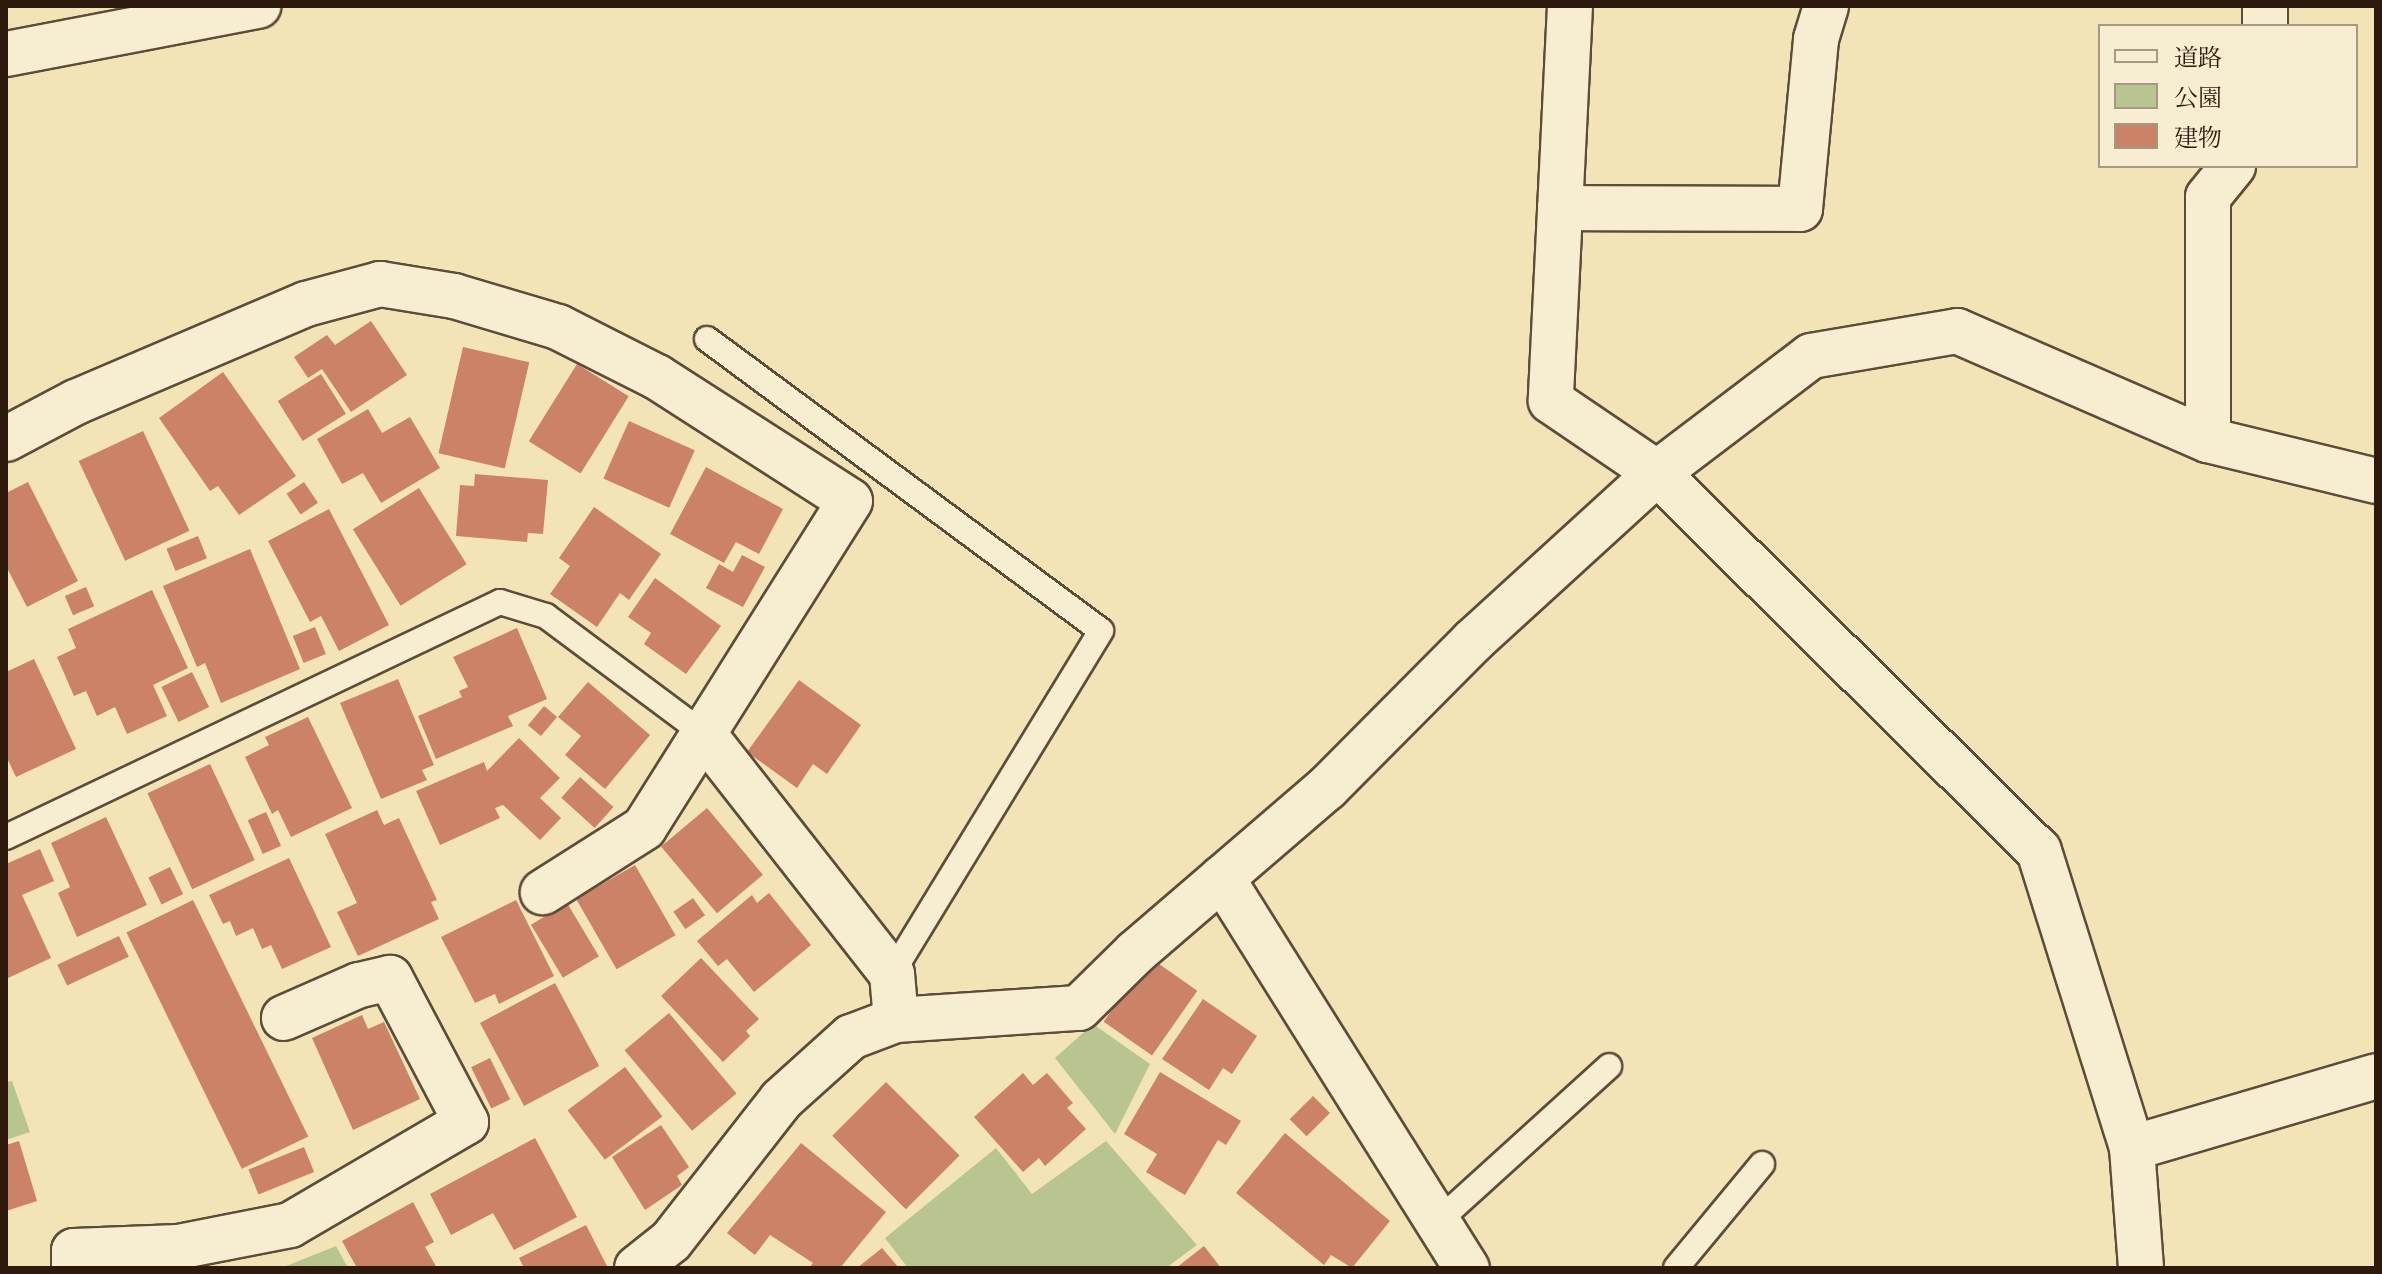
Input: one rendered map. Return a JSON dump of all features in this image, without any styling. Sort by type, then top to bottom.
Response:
[{"type":"street","points":[[6,54],[258,6]]},
{"type":"street","points":[[1570,6],[1551,401],[1657,473],[2039,851],[2132,1148],[2141,1268]]},
{"type":"street","points":[[1560,208],[1800,209],[1816,39],[1826,6]]},
{"type":"street","points":[[2208,440],[2208,197],[2231,168]]},
{"type":"street","points":[[6,439],[76,402],[306,304],[380,284],[454,296],[558,327],[657,377],[850,501],[644,828],[543,892]]},
{"type":"street","points":[[637,1268],[671,1241],[781,1100],[851,1037],[896,1020],[1079,1008],[1327,788],[1473,641],[1657,473],[1811,356],[1957,331],[2208,440],[2376,481]]},
{"type":"street","points":[[703,733],[892,974],[896,1020]]},
{"type":"street","points":[[1222,878],[1435,1224],[1467,1268]]},
{"type":"street","points":[[74,1268],[74,1251],[178,1247],[290,1225],[466,1122],[390,978],[359,985],[284,1018]]},
{"type":"street","points":[[2132,1148],[2376,1076]]},
{"type":"lane","points":[[707,339],[1101,631],[892,974]]},
{"type":"lane","points":[[6,837],[500,602],[546,616],[703,733]]},
{"type":"lane","points":[[1435,1224],[1609,1066]]},
{"type":"lane","points":[[1676,1268],[1762,1164]]},
{"type":"green space","points":[[1093,1024],[1150,1064],[1115,1134],[1055,1058]]},
{"type":"green space","points":[[12,1081],[30,1132],[6,1140],[6,1082]]},
{"type":"green space","points":[[1106,1141],[1197,1245],[1166,1268],[908,1268],[885,1238],[996,1148],[1032,1194]]},
{"type":"green space","points":[[336,1246],[348,1268],[286,1266]]},
{"type":"building","points":[[371,321],[407,375],[351,412],[322,369],[308,378],[294,357],[327,335],[335,345]]},
{"type":"building","points":[[463,347],[529,362],[505,469],[438,453]]},
{"type":"building","points":[[577,364],[629,396],[581,473],[529,441]]},
{"type":"building","points":[[223,372],[296,476],[239,515],[218,486],[210,491],[159,418]]},
{"type":"building","points":[[321,374],[346,414],[303,441],[278,401]]},
{"type":"building","points":[[368,409],[382,433],[410,417],[440,468],[381,503],[363,473],[342,484],[317,439]]},
{"type":"building","points":[[629,421],[695,450],[669,508],[603,479]]},
{"type":"building","points":[[143,431],[189,531],[125,561],[79,461]]},
{"type":"building","points":[[706,467],[783,509],[759,554],[736,542],[724,563],[670,534]]},
{"type":"building","points":[[475,474],[548,480],[543,534],[528,533],[527,542],[456,536],[460,485],[474,486]]},
{"type":"building","points":[[28,482],[78,581],[27,607],[6,566],[6,493]]},
{"type":"building","points":[[304,482],[318,503],[301,514],[287,494]]},
{"type":"building","points":[[419,488],[467,564],[401,606],[353,529]]},
{"type":"building","points":[[594,507],[661,554],[629,600],[620,593],[597,627],[550,594],[570,566],[559,558]]},
{"type":"building","points":[[329,509],[389,625],[339,651],[321,616],[310,622],[268,541]]},
{"type":"building","points":[[198,536],[207,558],[175,571],[166,549]]},
{"type":"building","points":[[250,549],[300,669],[221,703],[205,663],[197,667],[163,586]]},
{"type":"building","points":[[742,555],[765,567],[743,607],[706,588],[719,564],[733,572]]},
{"type":"building","points":[[655,578],[721,626],[686,674],[644,644],[651,633],[628,617]]},
{"type":"building","points":[[86,587],[94,606],[73,615],[65,596]]},
{"type":"building","points":[[152,590],[188,668],[153,685],[167,716],[127,734],[115,707],[97,716],[86,691],[74,696],[57,657],[76,648],[68,629]]},
{"type":"building","points":[[315,627],[326,654],[304,663],[293,636]]},
{"type":"building","points":[[517,628],[547,699],[508,716],[513,726],[436,759],[418,716],[462,697],[459,691],[468,687],[453,657]]},
{"type":"building","points":[[34,659],[76,749],[16,777],[6,756],[6,672]]},
{"type":"building","points":[[192,672],[209,707],[179,722],[161,687]]},
{"type":"building","points":[[398,679],[434,765],[422,770],[427,780],[381,799],[340,703]]},
{"type":"building","points":[[799,680],[861,725],[827,774],[813,764],[797,788],[747,752]]},
{"type":"building","points":[[588,682],[650,735],[605,789],[565,755],[581,736],[558,717]]},
{"type":"building","points":[[544,706],[557,717],[541,736],[528,725]]},
{"type":"building","points":[[308,717],[352,808],[291,837],[278,810],[272,814],[245,757],[269,745],[265,737]]},
{"type":"building","points":[[519,738],[560,778],[540,798],[561,818],[540,840],[503,805],[495,808],[500,818],[440,845],[416,791],[484,762],[487,771]]},
{"type":"building","points":[[210,764],[255,860],[192,889],[147,793]]},
{"type":"building","points":[[580,777],[613,807],[595,828],[561,798]]},
{"type":"building","points":[[707,808],[763,875],[717,913],[661,847]]},
{"type":"building","points":[[377,810],[384,825],[399,818],[437,900],[431,902],[439,919],[358,956],[337,912],[357,903],[325,834]]},
{"type":"building","points":[[266,812],[281,846],[263,854],[248,820]]},
{"type":"building","points":[[106,817],[147,905],[77,937],[58,893],[70,887],[51,843]]},
{"type":"building","points":[[40,849],[54,881],[22,895],[51,958],[6,979],[6,864]]},
{"type":"building","points":[[289,858],[331,947],[282,969],[271,945],[262,949],[253,928],[236,936],[230,921],[223,924],[209,895]]},
{"type":"building","points":[[635,865],[676,935],[617,969],[576,899]]},
{"type":"building","points":[[170,867],[183,894],[162,904],[148,878]]},
{"type":"building","points":[[769,893],[811,945],[754,992],[727,959],[718,966],[697,941],[752,895],[757,903]]},
{"type":"building","points":[[693,898],[705,915],[685,929],[673,912]]},
{"type":"building","points":[[193,900],[308,1136],[242,1169],[126,932]]},
{"type":"building","points":[[516,900],[554,976],[499,1004],[495,994],[475,1003],[441,937]]},
{"type":"building","points":[[567,903],[599,956],[563,978],[531,925]]},
{"type":"building","points":[[119,936],[129,957],[67,986],[57,965]]},
{"type":"building","points":[[1149,957],[1197,991],[1152,1056],[1104,1022]]},
{"type":"building","points":[[701,958],[759,1019],[746,1031],[750,1036],[723,1062],[661,996]]},
{"type":"building","points":[[555,983],[599,1066],[524,1106],[480,1023]]},
{"type":"building","points":[[1203,999],[1257,1036],[1232,1074],[1223,1068],[1209,1090],[1162,1059]]},
{"type":"building","points":[[669,1013],[736,1093],[692,1131],[625,1050]]},
{"type":"building","points":[[362,1015],[368,1029],[384,1022],[420,1099],[353,1130],[312,1038]]},
{"type":"building","points":[[490,1058],[510,1099],[491,1109],[471,1067]]},
{"type":"building","points":[[625,1067],[662,1117],[605,1160],[567,1110]]},
{"type":"building","points":[[1160,1072],[1241,1121],[1226,1145],[1218,1140],[1185,1195],[1146,1172],[1157,1154],[1124,1134]]},
{"type":"building","points":[[1023,1073],[1033,1085],[1047,1073],[1073,1103],[1067,1108],[1086,1129],[1045,1166],[1039,1158],[1023,1172],[974,1117]]},
{"type":"building","points":[[886,1082],[960,1156],[906,1209],[832,1136]]},
{"type":"building","points":[[1313,1096],[1330,1113],[1307,1136],[1290,1119]]},
{"type":"building","points":[[661,1125],[689,1167],[677,1176],[682,1185],[645,1210],[612,1157]]},
{"type":"building","points":[[1285,1133],[1390,1221],[1352,1268],[1331,1255],[1324,1265],[1236,1193]]},
{"type":"building","points":[[535,1138],[577,1217],[514,1250],[493,1213],[451,1235],[430,1194]]},
{"type":"building","points":[[19,1141],[37,1201],[6,1211],[6,1145]]},
{"type":"building","points":[[801,1143],[886,1212],[840,1268],[809,1268],[813,1263],[770,1235],[755,1255],[727,1233]]},
{"type":"building","points":[[304,1147],[314,1172],[258,1195],[248,1169]]},
{"type":"building","points":[[413,1202],[434,1242],[425,1247],[437,1268],[357,1268],[342,1241]]},
{"type":"building","points":[[586,1225],[608,1268],[524,1268],[519,1258]]},
{"type":"building","points":[[1204,1246],[1221,1268],[1176,1268]]},
{"type":"building","points":[[882,1248],[899,1268],[857,1268]]}]
